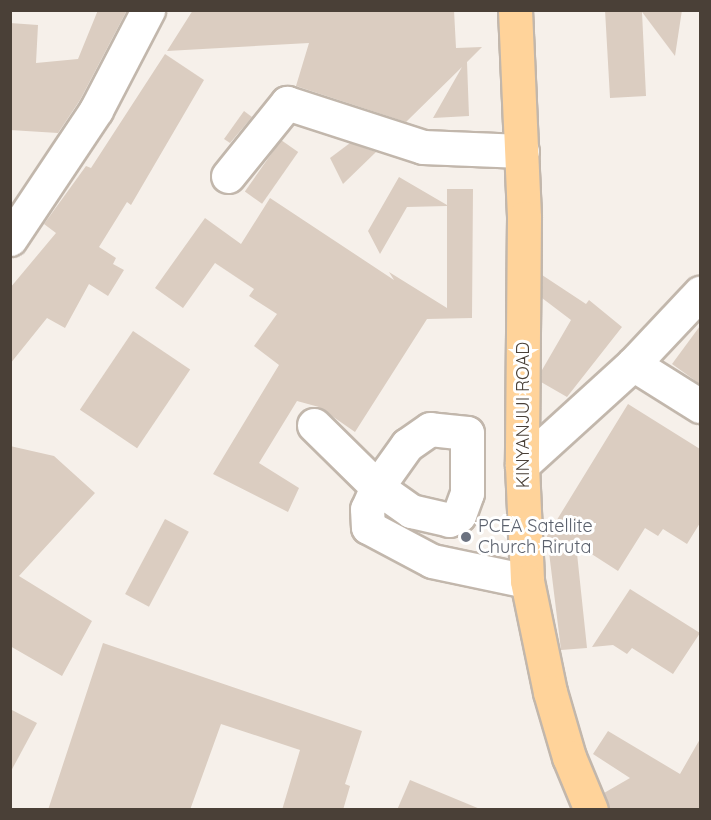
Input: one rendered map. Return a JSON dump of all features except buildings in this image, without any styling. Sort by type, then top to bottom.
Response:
[{"type":"main road","name":"KINYANJUI ROAD","points":[[515,10],[522,151],[522,465],[527,581],[550,693],[568,757],[591,810]]},
{"type":"street","points":[[10,238],[96,110],[148,10]]},
{"type":"street","points":[[228,176],[287,103],[423,147],[522,151]]},
{"type":"street","points":[[522,465],[633,364],[699,298]]},
{"type":"street","points":[[633,364],[700,406]]},
{"type":"street","points":[[314,425],[377,486],[424,516],[449,520],[459,515],[467,493],[467,433],[438,428],[416,437],[377,486],[367,509],[368,527],[412,551],[472,572],[527,581]]},
{"type":"street","points":[[412,551],[424,516]]},
{"type":"place","name":"PCEA Satellite Church Riruta","points":[[466,537]]}]
